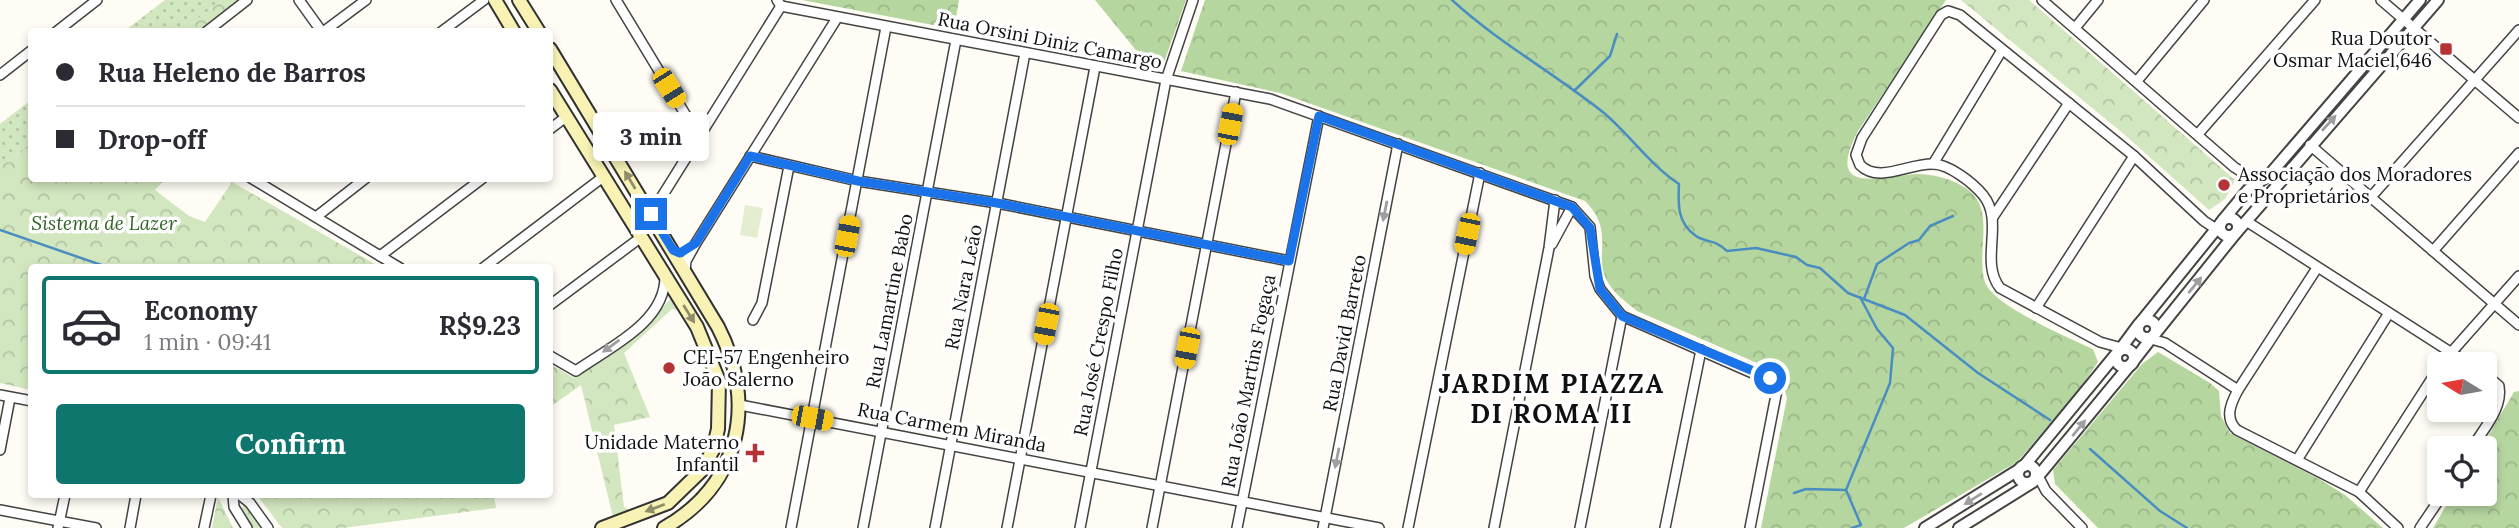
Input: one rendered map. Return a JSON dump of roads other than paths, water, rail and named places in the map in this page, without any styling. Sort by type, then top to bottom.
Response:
[{"type":"main road","points":[[495,0],[512,28]]},
{"type":"main road","points":[[519,0],[536,28]]},
{"type":"main road","points":[[553,54],[678,256],[727,344],[736,372],[740,405],[736,432],[718,480],[700,502],[664,528]]},
{"type":"main road","points":[[553,95],[697,327],[724,396],[730,403],[740,405]]},
{"type":"main road","points":[[666,278],[668,266],[678,256]]},
{"type":"main road","points":[[666,278],[681,282],[685,271]]},
{"type":"main road","points":[[603,528],[668,503],[701,471],[713,450],[718,429],[719,381]]},
{"type":"street","points":[[61,28],[97,0]]},
{"type":"street","points":[[211,28],[247,0]]},
{"type":"street","points":[[299,0],[320,28]]},
{"type":"street","points":[[328,28],[366,0]]},
{"type":"street","points":[[447,28],[484,0]]},
{"type":"street","points":[[616,0],[699,138]]},
{"type":"street","name":"Rua José Crespo Filho","points":[[1080,528],[1166,80],[1193,0]]},
{"type":"street","points":[[2042,0],[2234,167],[2259,183]]},
{"type":"street","points":[[2074,28],[2098,0]]},
{"type":"street","points":[[2137,81],[2204,0]]},
{"type":"street","points":[[2198,134],[2315,0]]},
{"type":"street","points":[[2381,0],[2519,118]]},
{"type":"street","points":[[1925,528],[2022,467],[2119,353],[2218,223],[2284,159],[2420,0]]},
{"type":"street","points":[[1959,528],[2033,479],[2131,364],[2269,193],[2438,0]]},
{"type":"street","points":[[651,214],[779,3]]},
{"type":"street","name":"Rua Orsini Diniz Camargo","points":[[779,3],[837,18],[1270,99],[1572,207]]},
{"type":"street","points":[[2131,364],[2134,356],[2119,353],[2006,292],[1995,281],[1991,266],[1993,217],[1982,194],[1948,169],[1934,164],[1876,173],[1863,169],[1857,155],[1862,138],[1941,15],[1948,11],[1960,15],[2218,223],[2228,237],[2248,229],[2260,230]]},
{"type":"street","points":[[685,271],[686,261],[696,243],[837,18]]},
{"type":"street","points":[[791,528],[886,27]]},
{"type":"street","points":[[2371,197],[2519,30]]},
{"type":"street","name":"Rua Lamartine Babo","points":[[863,528],[956,40]]},
{"type":"street","points":[[1934,164],[2002,50]]},
{"type":"street","points":[[0,75],[28,53]]},
{"type":"street","name":"Rua Nara Leão","points":[[935,528],[1025,53]]},
{"type":"street","points":[[1007,528],[1095,67]]},
{"type":"street","points":[[1152,528],[1236,92]]},
{"type":"street","points":[[1993,217],[2069,103]]},
{"type":"street","name":"Rua João Martins Fogaça","points":[[1237,528],[1319,116]]},
{"type":"street","points":[[553,127],[566,117]]},
{"type":"street","name":"Rua David Barreto","points":[[1323,528],[1398,144]]},
{"type":"street","points":[[2310,145],[2519,325]]},
{"type":"street","points":[[2433,251],[2519,153]]},
{"type":"street","points":[[750,156],[858,181],[997,203],[1289,261]]},
{"type":"street","points":[[2036,308],[2134,156]]},
{"type":"street","points":[[753,320],[762,303],[789,166]]},
{"type":"street","points":[[2234,167],[2243,180],[2246,193]]},
{"type":"street","points":[[1408,528],[1480,173]]},
{"type":"street","points":[[488,264],[603,177]]},
{"type":"street","points":[[258,182],[393,264]]},
{"type":"street","points":[[316,217],[361,182]]},
{"type":"street","points":[[380,256],[478,182]]},
{"type":"street","points":[[1494,528],[1549,248],[1555,200]]},
{"type":"street","points":[[1549,248],[1572,207],[1590,228],[1600,289],[1622,316],[1775,383],[1777,390],[1751,528]]},
{"type":"street","points":[[2256,209],[2255,217],[2260,230]]},
{"type":"street","points":[[2218,223],[2236,214],[2449,352]]},
{"type":"street","points":[[2218,223],[2235,221],[2236,234]]},
{"type":"street","points":[[553,303],[640,239]]},
{"type":"street","points":[[678,256],[696,243]]},
{"type":"street","points":[[2317,268],[2238,390],[2230,410],[2230,420],[2237,430],[2359,492],[2398,528]]},
{"type":"street","points":[[2452,352],[2519,275]]},
{"type":"street","points":[[553,358],[576,371],[653,314],[663,293],[666,278]]},
{"type":"street","points":[[2297,460],[2389,313]]},
{"type":"street","points":[[1580,528],[1622,316]]},
{"type":"street","points":[[2140,323],[2151,321],[2153,334],[2238,390]]},
{"type":"street","points":[[1665,528],[1701,350]]},
{"type":"street","points":[[2119,353],[2121,366],[2131,364]]},
{"type":"street","points":[[2497,384],[2501,396],[2497,408]]},
{"type":"street","points":[[2359,492],[2427,385]]},
{"type":"street","points":[[0,450],[5,397],[28,400]]},
{"type":"street","name":"Rua Carmem Miranda","points":[[740,405],[1379,528]]},
{"type":"street","points":[[2022,467],[2032,466],[2033,479]]},
{"type":"street","points":[[2022,467],[2019,478],[2033,479],[2082,528]]},
{"type":"street","points":[[59,524],[64,498]]},
{"type":"street","points":[[130,528],[135,498]]},
{"type":"street","points":[[204,528],[210,498]]},
{"type":"street","points":[[233,498],[234,507],[247,528]]},
{"type":"street","points":[[244,498],[268,528]]},
{"type":"street","points":[[2420,528],[2435,506]]},
{"type":"street","points":[[0,510],[59,524],[96,528]]},
{"type":"waterway","points":[[1452,0],[1470,16],[1604,113],[1659,168],[1679,184],[1682,219],[1696,236],[1718,244],[1727,251],[1756,248],[1796,257],[1807,265],[1820,268],[1848,293],[1905,315],[1978,373],[2050,420]]},
{"type":"waterway","points":[[1574,91],[1610,56],[1617,34]]},
{"type":"waterway","points":[[1864,299],[1877,264],[1909,243],[1919,240],[1930,226],[1953,216]]},
{"type":"waterway","points":[[0,230],[98,264]]},
{"type":"waterway","points":[[1794,493],[1806,489],[1846,490],[1890,383],[1893,348],[1877,329],[1860,297]]},
{"type":"waterway","points":[[2090,449],[2160,511],[2187,528]]},
{"type":"waterway","points":[[1846,490],[1861,525],[1852,528]]},
{"type":"place","name":"Rua Doutor Osmar Maciel,646","points":[[2446,49]]},
{"type":"place","name":"Associação dos Moradores e Proprietários","points":[[2224,185]]},
{"type":"place","name":"CEI-57 Engenheiro João Salerno","points":[[669,368]]},
{"type":"place","name":"Unidade Materno Infantil","points":[[755,453]]},
{"type":"district","name":"JARDIM PIAZZA DI ROMA II","points":[[1552,399]]},
{"type":"park label","name":"Sistema de Lazer","points":[[104,223]]}]
